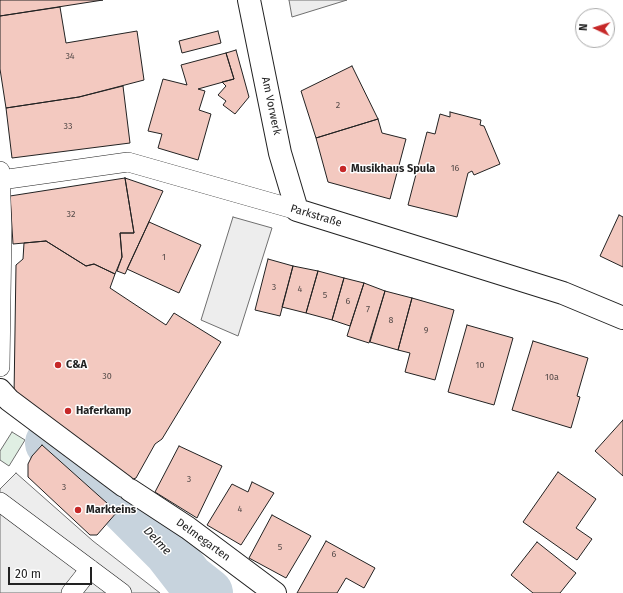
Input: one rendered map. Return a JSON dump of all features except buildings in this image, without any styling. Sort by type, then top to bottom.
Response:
[{"type":"street","name":"Am Vorwerk","points":[[249,0],[280,153],[297,210]]},
{"type":"street","name":"Parkstraße","points":[[0,176],[128,162],[297,210],[563,293],[623,318]]},
{"type":"street","points":[[0,176],[0,367]]},
{"type":"street","name":"Delmegarten","points":[[0,390],[9,400],[127,488],[188,528],[275,593]]},
{"type":"street","points":[[0,502],[122,593]]},
{"type":"street","points":[[71,593],[90,569]]},
{"type":"green space","points":[[12,432],[25,440],[9,466],[0,460],[0,451]]},
{"type":"shaded area","points":[[289,0],[347,0],[292,17]]},
{"type":"shaded area","points":[[233,217],[272,228],[238,336],[201,320]]},
{"type":"shaded area","points":[[16,473],[93,541],[160,593],[0,593],[0,489]]},
{"type":"waterway","name":"Delme","points":[[50,443],[123,506],[168,551],[189,578],[208,593]]},
{"type":"place","name":"Musikhaus Spula","points":[[343,169]]},
{"type":"place","name":"C&A","points":[[58,365]]},
{"type":"place","name":"Haferkamp","points":[[68,411]]},
{"type":"place","name":"Markteins","points":[[78,510]]}]
